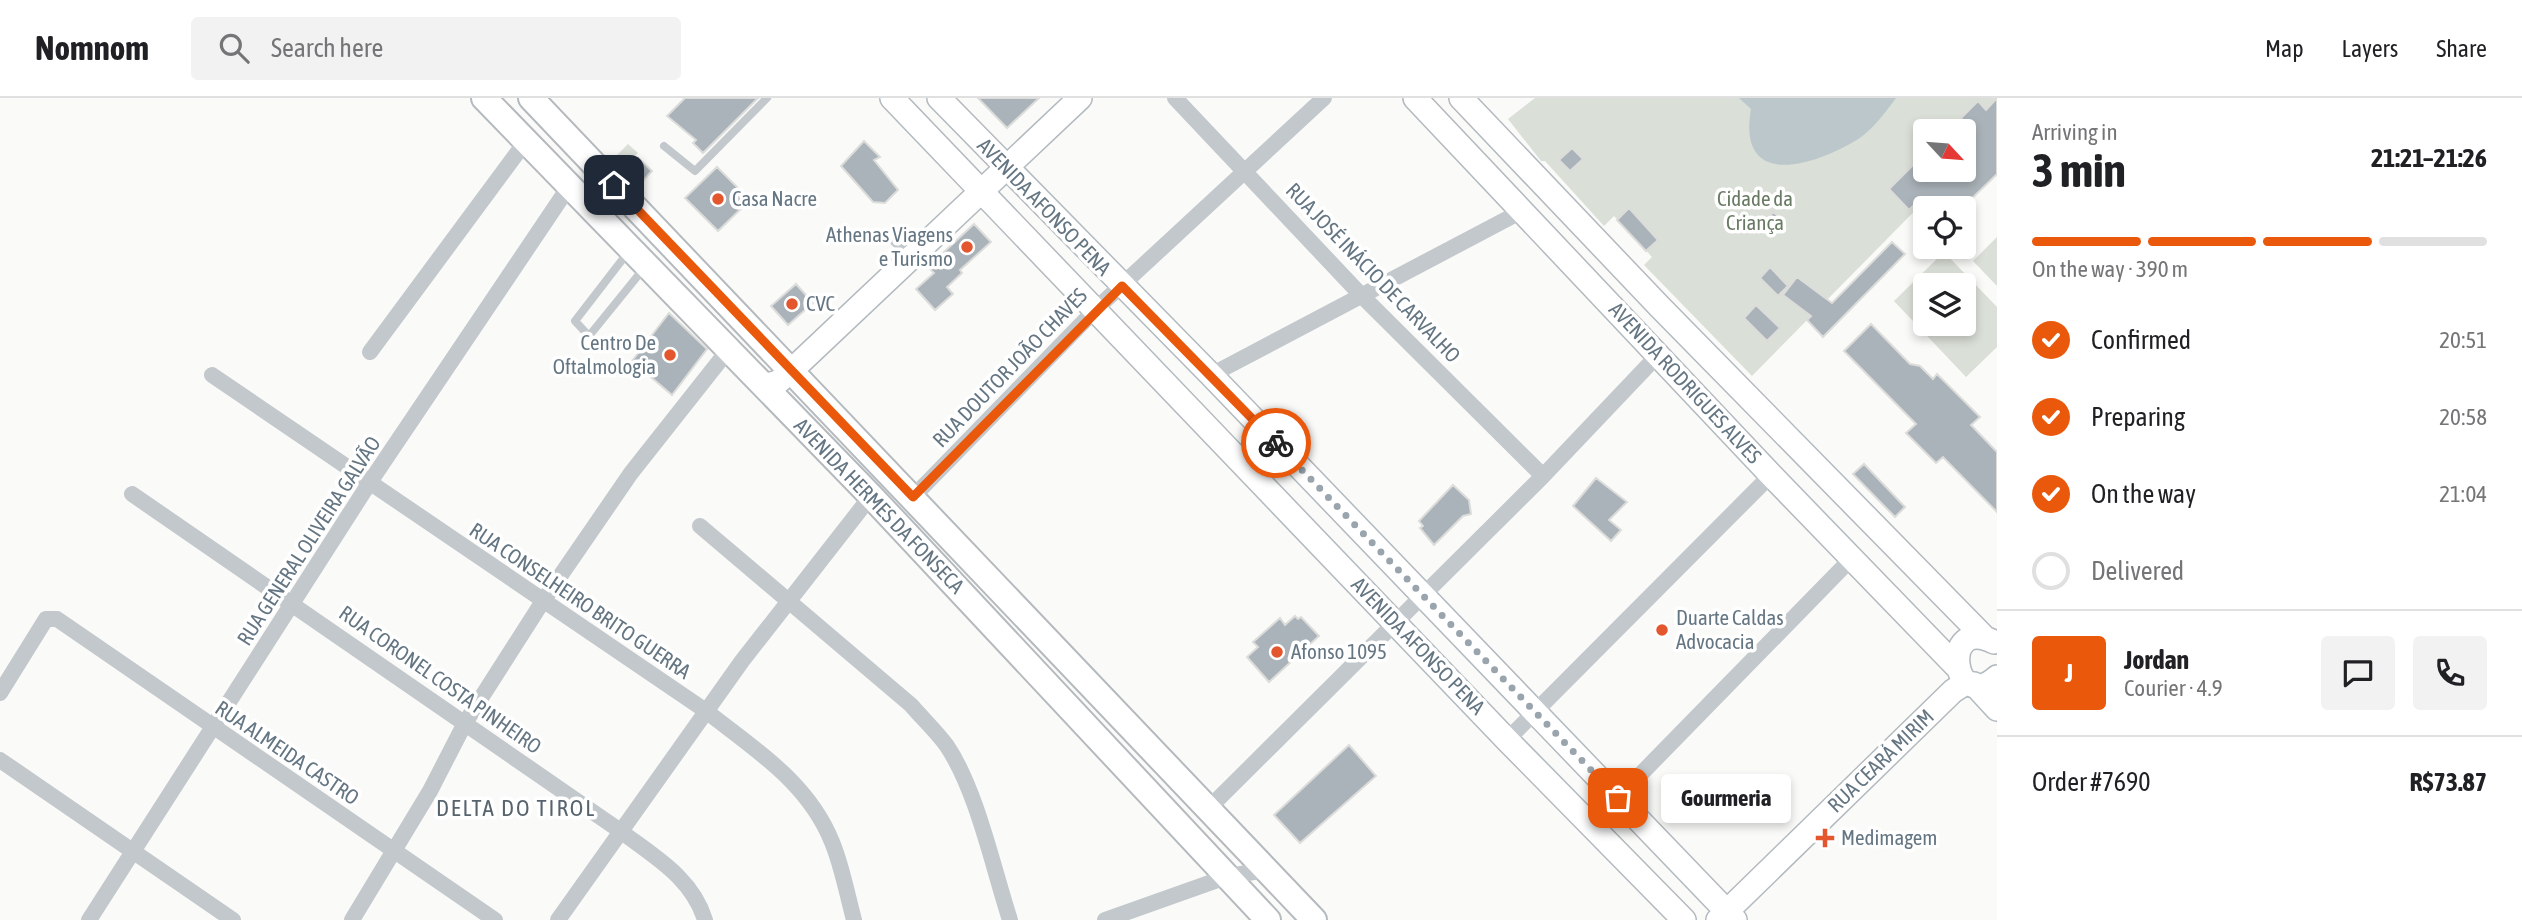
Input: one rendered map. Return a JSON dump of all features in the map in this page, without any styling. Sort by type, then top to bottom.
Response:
[{"type":"main road","name":"AVENIDA HERMES DA FONSECA","points":[[484,98],[568,188],[639,256],[871,496],[1268,920]]},
{"type":"main road","name":"AVENIDA HERMES DA FONSECA","points":[[531,98],[1314,920]]},
{"type":"main road","name":"AVENIDA AFONSO PENA","points":[[892,98],[984,191],[1507,740],[1684,920]]},
{"type":"main road","name":"AVENIDA AFONSO PENA","points":[[939,98],[1005,169],[1211,375],[1618,798],[1726,917]]},
{"type":"main road","points":[[764,386],[778,382],[791,371],[1080,98]]},
{"type":"main road","name":"AVENIDA RODRIGUES ALVES","points":[[1415,98],[1770,475],[1848,552],[1962,679],[1997,709]]},
{"type":"main road","name":"AVENIDA RODRIGUES ALVES","points":[[1461,98],[1658,306],[1871,522],[1993,640]]},
{"type":"main road","points":[[1499,186],[1510,187],[1523,179],[1525,166]]},
{"type":"main road","points":[[1636,331],[1643,312],[1658,306]]},
{"type":"main road","points":[[1848,552],[1871,522]]},
{"type":"main road","points":[[1993,640],[1970,639],[1963,644],[1956,658],[1962,679],[1989,683],[1997,677]]},
{"type":"main road","name":"RUA CEARÁ MIRIM","points":[[1726,917],[1962,679]]},
{"type":"street","name":"RUA JOSÉ INÁCIO DE CARVALHO","points":[[1175,98],[1361,295],[1543,476]]},
{"type":"street","name":"RUA DOUTOR JOÃO CHAVES","points":[[913,497],[1096,309],[1244,169],[1324,98]]},
{"type":"street","points":[[370,352],[526,141]]},
{"type":"street","name":"RUA GENERAL OLIVEIRA GALVÃO","points":[[89,920],[370,482],[568,188]]},
{"type":"street","points":[[1211,375],[1522,211]]},
{"type":"street","points":[[352,920],[394,851],[465,723],[543,601],[631,473],[729,349]]},
{"type":"street","points":[[1209,808],[1543,476],[1658,355]]},
{"type":"street","name":"RUA CONSELHEIRO BRITO GUERRA","points":[[212,375],[706,711],[783,771],[803,792],[833,843],[855,920]]},
{"type":"street","points":[[1507,740],[1770,475]]},
{"type":"street","name":"RUA CORONEL COSTA PINHEIRO","points":[[132,494],[619,830],[685,882],[694,894],[705,920]]},
{"type":"street","points":[[558,920],[619,830],[706,711],[788,600],[871,496]]},
{"type":"street","points":[[700,526],[911,705],[947,747],[967,787],[1010,920]]},
{"type":"street","points":[[1591,825],[1848,552]]},
{"type":"street","name":"RUA ALMEIDA CASTRO","points":[[0,693],[46,619],[57,619],[495,920]]},
{"type":"street","points":[[0,760],[233,920]]},
{"type":"street","points":[[1105,920],[1229,876],[1266,870]]},
{"type":"lane","points":[[664,146],[695,171],[767,98]]},
{"type":"lane","points":[[888,236],[911,257]]},
{"type":"lane","points":[[639,256],[589,336],[575,321],[639,256]]},
{"type":"green space","name":"Cidade da Criança","points":[[1535,98],[1997,98],[1997,127],[1976,149],[1976,119],[1913,119],[1913,182],[1943,182],[1929,196],[1913,196],[1913,213],[1752,376],[1644,265],[1652,257],[1614,216],[1604,226],[1545,161],[1541,161],[1508,119]]},
{"type":"green space","points":[[628,144],[638,153],[621,169],[612,160]]},
{"type":"green space","points":[[1997,237],[1997,286],[1973,261]]},
{"type":"green space","points":[[1937,259],[1951,259],[1964,273],[1923,273]]},
{"type":"green space","points":[[1913,282],[1913,321],[1894,301]]},
{"type":"green space","points":[[1976,285],[1997,307],[1997,347],[1966,377],[1927,336],[1976,336]]},
{"type":"shaded area","points":[[1739,98],[1896,98],[1872,127],[1855,141],[1818,158],[1781,165],[1766,161],[1755,151],[1750,134],[1751,109]]},
{"type":"building","points":[[685,98],[758,98],[703,153],[693,143],[696,140],[667,116]]},
{"type":"building","points":[[978,98],[1039,98],[1007,128]]},
{"type":"building","points":[[1997,98],[1997,174],[1974,196],[1913,196],[1913,206],[1909,210],[1889,189],[1913,165],[1913,182],[1976,182],[1976,119],[1961,118],[1978,101],[1986,110]]},
{"type":"building","points":[[864,141],[880,157],[874,160],[898,190],[885,203],[873,202],[841,166]]},
{"type":"building","points":[[1572,148],[1583,159],[1570,171],[1559,160]]},
{"type":"building","points":[[638,158],[652,171],[638,186],[624,172]]},
{"type":"building","name":"Casa Nacre","points":[[717,167],[750,200],[718,231],[685,198]]},
{"type":"building","points":[[1629,208],[1658,240],[1646,251],[1617,220]]},
{"type":"building","points":[[1773,212],[1783,220],[1772,236],[1761,228]]},
{"type":"building","points":[[974,224],[991,242],[960,270],[962,273],[947,287],[953,294],[935,310],[916,289],[934,273],[928,267]]},
{"type":"building","points":[[1892,242],[1905,254],[1823,337],[1807,320],[1811,316],[1783,295],[1797,277],[1832,303]]},
{"type":"building","points":[[1770,267],[1788,286],[1778,296],[1760,278]]},
{"type":"building","name":"CVC","points":[[796,284],[813,303],[788,325],[771,306]]},
{"type":"building","points":[[1756,305],[1780,328],[1767,341],[1744,318]]},
{"type":"building","name":"Centro De Oftalmologia","points":[[669,313],[707,349],[672,395],[632,361]]},
{"type":"building","points":[[1871,324],[1910,364],[1920,366],[1933,379],[1937,374],[1980,417],[1971,425],[1997,452],[1997,512],[1943,457],[1936,463],[1906,433],[1916,424],[1844,351]]},
{"type":"building","points":[[1864,464],[1905,507],[1895,517],[1853,474]]},
{"type":"building","points":[[1596,478],[1627,502],[1609,520],[1621,530],[1611,541],[1573,506]]},
{"type":"building","points":[[1453,485],[1469,500],[1471,514],[1463,516],[1434,545],[1420,528],[1423,526],[1419,521]]},
{"type":"building","name":"Afonso 1095","points":[[1295,616],[1298,619],[1301,617],[1319,636],[1269,682],[1247,657],[1258,647],[1253,642],[1280,618],[1285,625]]},
{"type":"building","points":[[1349,745],[1376,776],[1300,843],[1274,815]]},
{"type":"way so far","points":[[1276,443],[1618,798]]},
{"type":"place","name":"Casa Nacre","points":[[718,199]]},
{"type":"place","name":"Athenas Viagens e Turismo","points":[[967,247]]},
{"type":"place","name":"CVC","points":[[792,304]]},
{"type":"place","name":"Centro De Oftalmologia","points":[[670,355]]},
{"type":"place","name":"Duarte Caldas Advocacia","points":[[1662,630]]},
{"type":"place","name":"Afonso 1095","points":[[1277,652]]},
{"type":"place","name":"Gourmeria","points":[[1618,798]]},
{"type":"place","name":"Medimagem","points":[[1825,838]]},
{"type":"district","name":"DELTA DO TIROL","points":[[516,808]]},
{"type":"route","points":[[614,185],[913,497],[1096,309],[1122,286],[1276,443]]}]
